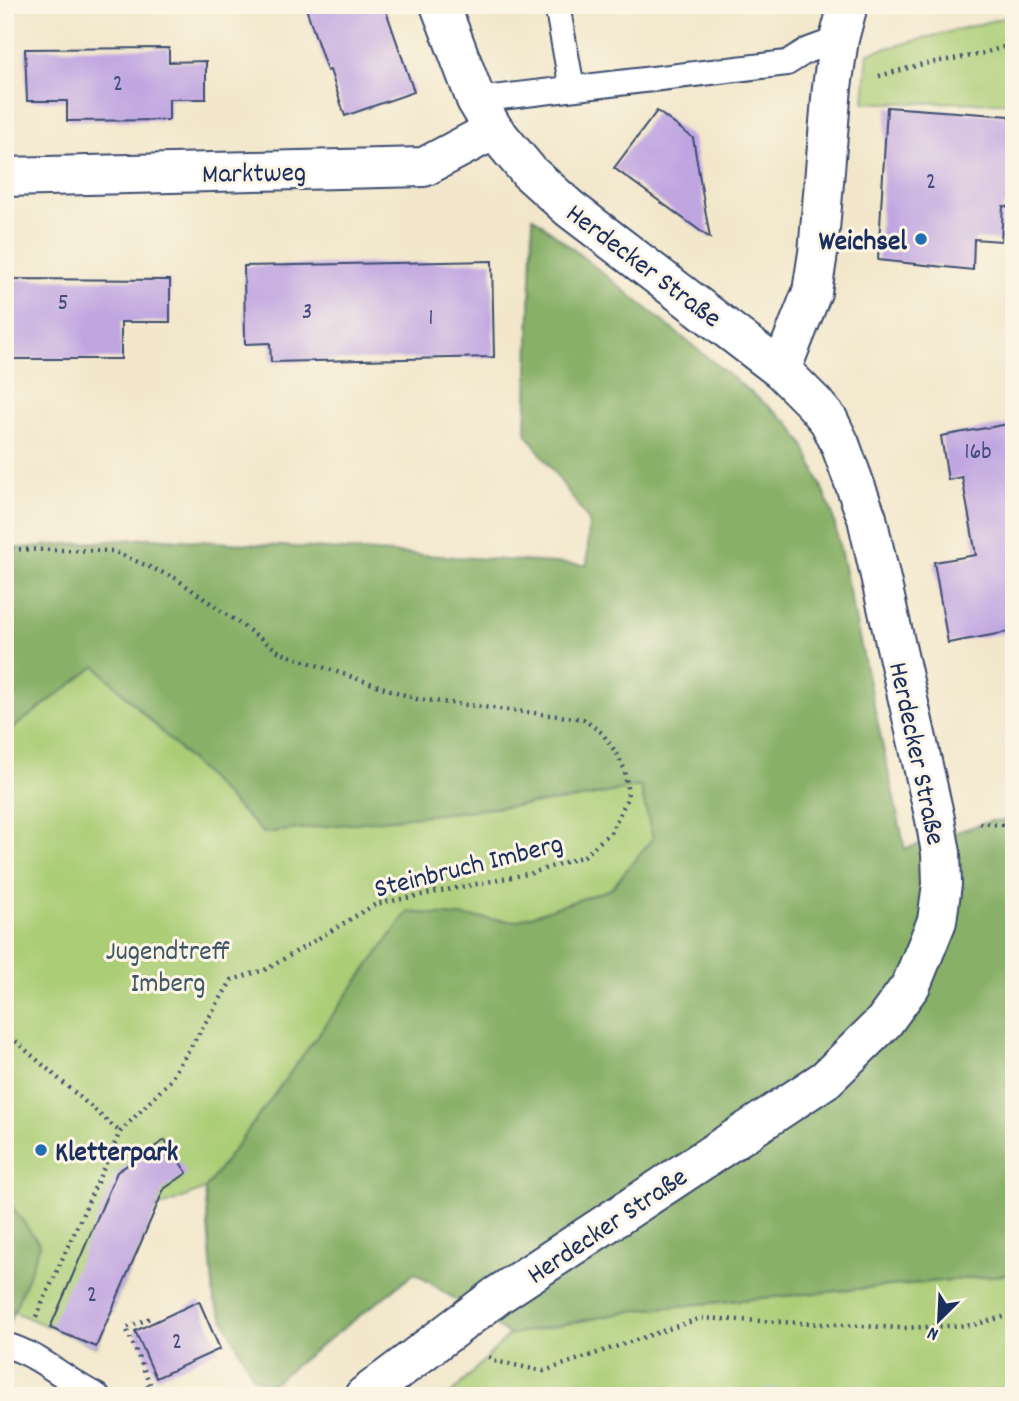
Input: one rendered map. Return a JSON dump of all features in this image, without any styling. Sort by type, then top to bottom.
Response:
[{"type":"street","name":"Herdecker Straße","points":[[364,1396],[498,1295],[826,1079],[884,1021],[911,985],[933,932],[942,884],[941,853],[867,518],[840,443],[829,421],[781,370],[569,208],[529,172],[485,115],[440,5]]},
{"type":"street","points":[[781,370],[812,292],[818,253],[832,87],[844,22]]},
{"type":"street","name":"Marktweg","points":[[5,177],[424,167],[485,115]]},
{"type":"lane","points":[[557,5],[572,88]]},
{"type":"lane","points":[[485,115],[572,88],[788,63],[844,22]]},
{"type":"lane","points":[[13,1347],[97,1396]]},
{"type":"path","points":[[832,87],[923,64],[978,55],[1014,44]]},
{"type":"path","name":"Steinbruch Imberg","points":[[5,549],[113,551],[175,578],[281,653],[417,699],[583,719],[602,733],[615,751],[625,771],[628,797],[611,832],[584,856],[532,873],[376,904],[267,969],[232,980],[169,1082],[120,1132],[13,1347]]},
{"type":"path","points":[[5,1032],[120,1132]]},
{"type":"path","points":[[454,1328],[494,1361],[544,1371],[701,1318],[902,1328],[973,1325],[1014,1314]]},
{"type":"path","points":[[122,1396],[151,1386],[126,1328],[150,1318]]},
{"type":"green space","points":[[1014,15],[1014,102],[864,103],[868,53]]},
{"type":"green space","points":[[533,217],[789,423],[804,445],[832,512],[905,849],[990,821],[1014,820],[1014,1274],[638,1310],[509,1335],[415,1273],[271,1384],[253,1377],[214,1300],[205,1189],[408,912],[516,921],[611,889],[653,838],[640,786],[576,799],[263,833],[96,666],[5,734],[5,549],[149,538],[587,565],[589,521],[526,433]]},
{"type":"green space","name":"Jugendtreff Imberg","points":[[96,666],[263,833],[576,799],[640,786],[653,838],[611,889],[516,921],[408,912],[205,1189],[155,1209],[96,1347],[14,1312],[40,1245],[5,1197],[5,734]]},
{"type":"green space","points":[[5,1197],[40,1245],[5,1334]]},
{"type":"green space","points":[[1014,1274],[1014,1396],[449,1396],[509,1335],[638,1310]]},
{"type":"building","points":[[305,5],[384,5],[414,92],[345,116]]},
{"type":"building","points":[[169,48],[169,62],[206,61],[206,99],[169,99],[169,120],[67,121],[67,101],[27,101],[25,49]]},
{"type":"building","points":[[887,107],[1014,118],[1014,207],[1003,206],[1001,241],[974,239],[973,270],[878,260]]},
{"type":"building","points":[[657,111],[693,138],[710,238],[614,168]]},
{"type":"building","points":[[492,261],[494,357],[271,362],[270,343],[245,344],[244,266]]},
{"type":"building","points":[[5,279],[170,280],[170,322],[121,322],[121,359],[5,359]]},
{"type":"building","points":[[1014,423],[1014,631],[948,643],[934,562],[976,555],[962,477],[948,480],[941,436]]},
{"type":"building","points":[[165,1140],[187,1173],[164,1189],[96,1347],[50,1328],[117,1172]]},
{"type":"building","points":[[199,1301],[220,1349],[156,1378],[135,1331]]},
{"type":"place","name":"Weichsel","points":[[921,239]]},
{"type":"place","name":"Kletterpark","points":[[41,1150]]}]
